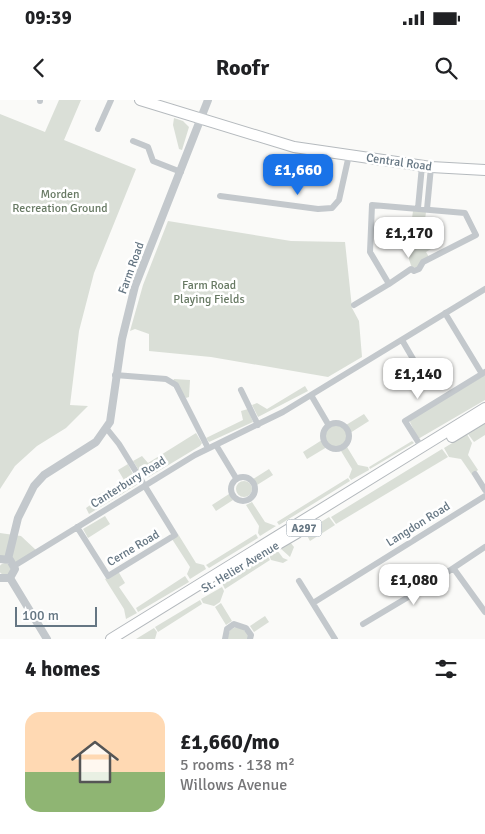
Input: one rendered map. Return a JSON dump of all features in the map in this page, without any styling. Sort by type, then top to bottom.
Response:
[{"type":"main road","name":"Central Road","points":[[140,100],[294,147],[426,167],[485,170]]},
{"type":"main road","name":"St. Helier Avenue","points":[[111,639],[485,408]]},
{"type":"main road","name":"St. Helier Avenue","points":[[123,639],[485,417]]},
{"type":"street","points":[[98,129],[111,100]]},
{"type":"street","name":"Farm Road","points":[[107,429],[112,416],[115,375],[135,286],[208,100]]},
{"type":"street","points":[[133,141],[148,147],[153,161],[181,172]]},
{"type":"street","points":[[220,196],[318,209],[332,208],[339,200],[349,155]]},
{"type":"street","points":[[418,208],[426,167]]},
{"type":"street","points":[[426,167],[427,209]]},
{"type":"street","points":[[354,305],[388,284],[411,269],[414,271],[419,269],[422,262],[476,234],[465,214],[449,209],[372,205],[370,248],[388,284]]},
{"type":"street","name":"Canterbury Road","points":[[14,566],[208,448],[258,425],[311,396],[485,289]]},
{"type":"street","points":[[422,448],[405,421],[483,373],[445,313]]},
{"type":"street","points":[[402,340],[416,364]]},
{"type":"street","points":[[115,375],[166,379],[176,385],[208,448]]},
{"type":"street","points":[[241,390],[258,425]]},
{"type":"street","points":[[311,396],[328,424]]},
{"type":"street","points":[[333,422],[344,425],[350,434],[347,446],[339,451],[328,447],[323,439],[325,426],[328,424],[333,422]]},
{"type":"street","points":[[10,578],[14,573],[14,566],[4,559],[18,518],[34,486],[44,475],[96,442],[107,429],[119,444],[145,486]]},
{"type":"street","points":[[216,445],[236,478]]},
{"type":"street","points":[[475,474],[485,490]]},
{"type":"street","points":[[236,478],[252,479],[256,487],[253,497],[246,502],[236,500],[232,495],[232,486],[236,478]]},
{"type":"street","name":"Cerne Road","points":[[77,527],[108,576],[175,536],[145,486]]},
{"type":"street","name":"Langdon Road","points":[[313,603],[485,496]]},
{"type":"street","points":[[363,624],[454,569],[485,547]]},
{"type":"street","points":[[454,569],[485,612]]},
{"type":"street","points":[[0,578],[10,578]]},
{"type":"street","points":[[10,578],[47,639]]},
{"type":"street","points":[[300,581],[332,638]]},
{"type":"street","points":[[225,639],[227,629],[234,624],[246,628],[251,635],[250,639]]},
{"type":"shaded area","points":[[295,153],[330,160],[326,179],[289,177]]},
{"type":"green space","name":"Morden Recreation Ground","points":[[59,100],[81,100],[64,140],[136,169],[94,273],[79,331],[70,405],[88,406],[66,428],[37,446],[15,466],[0,489],[0,114],[45,132]]},
{"type":"green space","points":[[174,118],[183,121],[189,127],[182,150],[179,149],[173,125]]},
{"type":"green space","points":[[413,211],[426,212],[423,235],[431,249],[426,252],[429,257],[419,267],[412,268],[406,251],[408,227],[411,226]]},
{"type":"green space","name":"Farm Road Playing Fields","points":[[168,221],[291,241],[345,242],[352,308],[359,321],[362,357],[328,377],[211,357],[149,351],[149,334],[135,329],[130,331],[143,285]]},
{"type":"green space","points":[[485,375],[485,400],[418,439],[410,422],[411,419]]},
{"type":"green space","points":[[174,379],[190,380],[189,397],[186,398],[173,381]]},
{"type":"green space","points":[[305,386],[308,391],[258,417],[252,405],[257,403],[267,409]]},
{"type":"green space","points":[[248,409],[253,422],[209,442],[206,438],[243,420],[241,411]]},
{"type":"green space","points":[[364,414],[369,421],[350,433],[346,425]]},
{"type":"green space","points":[[485,423],[485,435],[474,442],[468,434]]},
{"type":"green space","points":[[336,424],[341,425],[347,431],[347,441],[341,447],[336,448],[331,447],[325,441],[324,436],[325,431],[331,425]]},
{"type":"green space","points":[[196,433],[202,443],[200,446],[147,478],[142,475],[133,461],[142,456],[148,463]]},
{"type":"green space","points":[[467,434],[472,443],[468,455],[478,470],[472,475],[461,459],[449,457],[444,448]]},
{"type":"green space","points":[[322,440],[327,447],[307,459],[303,452]]},
{"type":"green space","points":[[412,441],[414,443],[370,469],[369,467]]},
{"type":"green space","points":[[347,447],[358,465],[368,467],[369,470],[351,480],[349,477],[352,469],[341,451]]},
{"type":"green space","points":[[442,449],[448,457],[336,524],[331,517]]},
{"type":"green space","points":[[128,464],[138,484],[89,514],[86,508],[96,501],[95,497],[124,480],[118,470]]},
{"type":"green space","points":[[269,469],[273,475],[257,485],[253,479]]},
{"type":"green space","points":[[348,478],[350,481],[279,525],[277,522]]},
{"type":"green space","points":[[244,481],[250,483],[252,489],[250,495],[244,497],[238,495],[236,489],[238,483]]},
{"type":"green space","points":[[229,494],[233,500],[216,511],[212,505]]},
{"type":"green space","points":[[252,502],[265,522],[276,526],[260,536],[258,533],[259,526],[246,505]]},
{"type":"green space","points":[[105,516],[110,524],[88,538],[83,529]]},
{"type":"green space","points":[[329,517],[335,525],[310,541],[305,532]]},
{"type":"green space","points":[[0,533],[21,536],[37,551],[16,564],[10,557],[0,556]]},
{"type":"green space","points":[[178,534],[196,563],[204,565],[206,569],[190,579],[187,574],[190,567],[172,539]]},
{"type":"green space","points":[[256,534],[258,538],[209,568],[206,565]]},
{"type":"green space","points":[[290,542],[294,547],[290,557],[280,548]]},
{"type":"green space","points":[[277,550],[283,558],[288,560],[283,563],[271,560],[269,555]]},
{"type":"green space","points":[[267,555],[270,560],[225,589],[222,583]]},
{"type":"green space","points":[[3,563],[7,563],[11,569],[7,575],[3,575],[-1,571],[-1,567]]},
{"type":"green space","points":[[118,571],[125,583],[119,587],[137,613],[126,619],[124,609],[105,579]]},
{"type":"green space","points":[[185,576],[189,582],[138,612],[136,608]]},
{"type":"green space","points":[[222,587],[224,591],[220,602],[214,606],[203,603],[201,599]]},
{"type":"green space","points":[[200,600],[202,604],[158,632],[155,627]]},
{"type":"green space","points":[[221,603],[232,621],[226,625],[215,607]]},
{"type":"green space","points":[[265,616],[269,622],[254,632],[250,626]]},
{"type":"green space","points":[[236,627],[243,629],[248,634],[248,639],[227,639],[230,630]]},
{"type":"green space","points":[[154,628],[157,632],[155,639],[136,639]]}]
